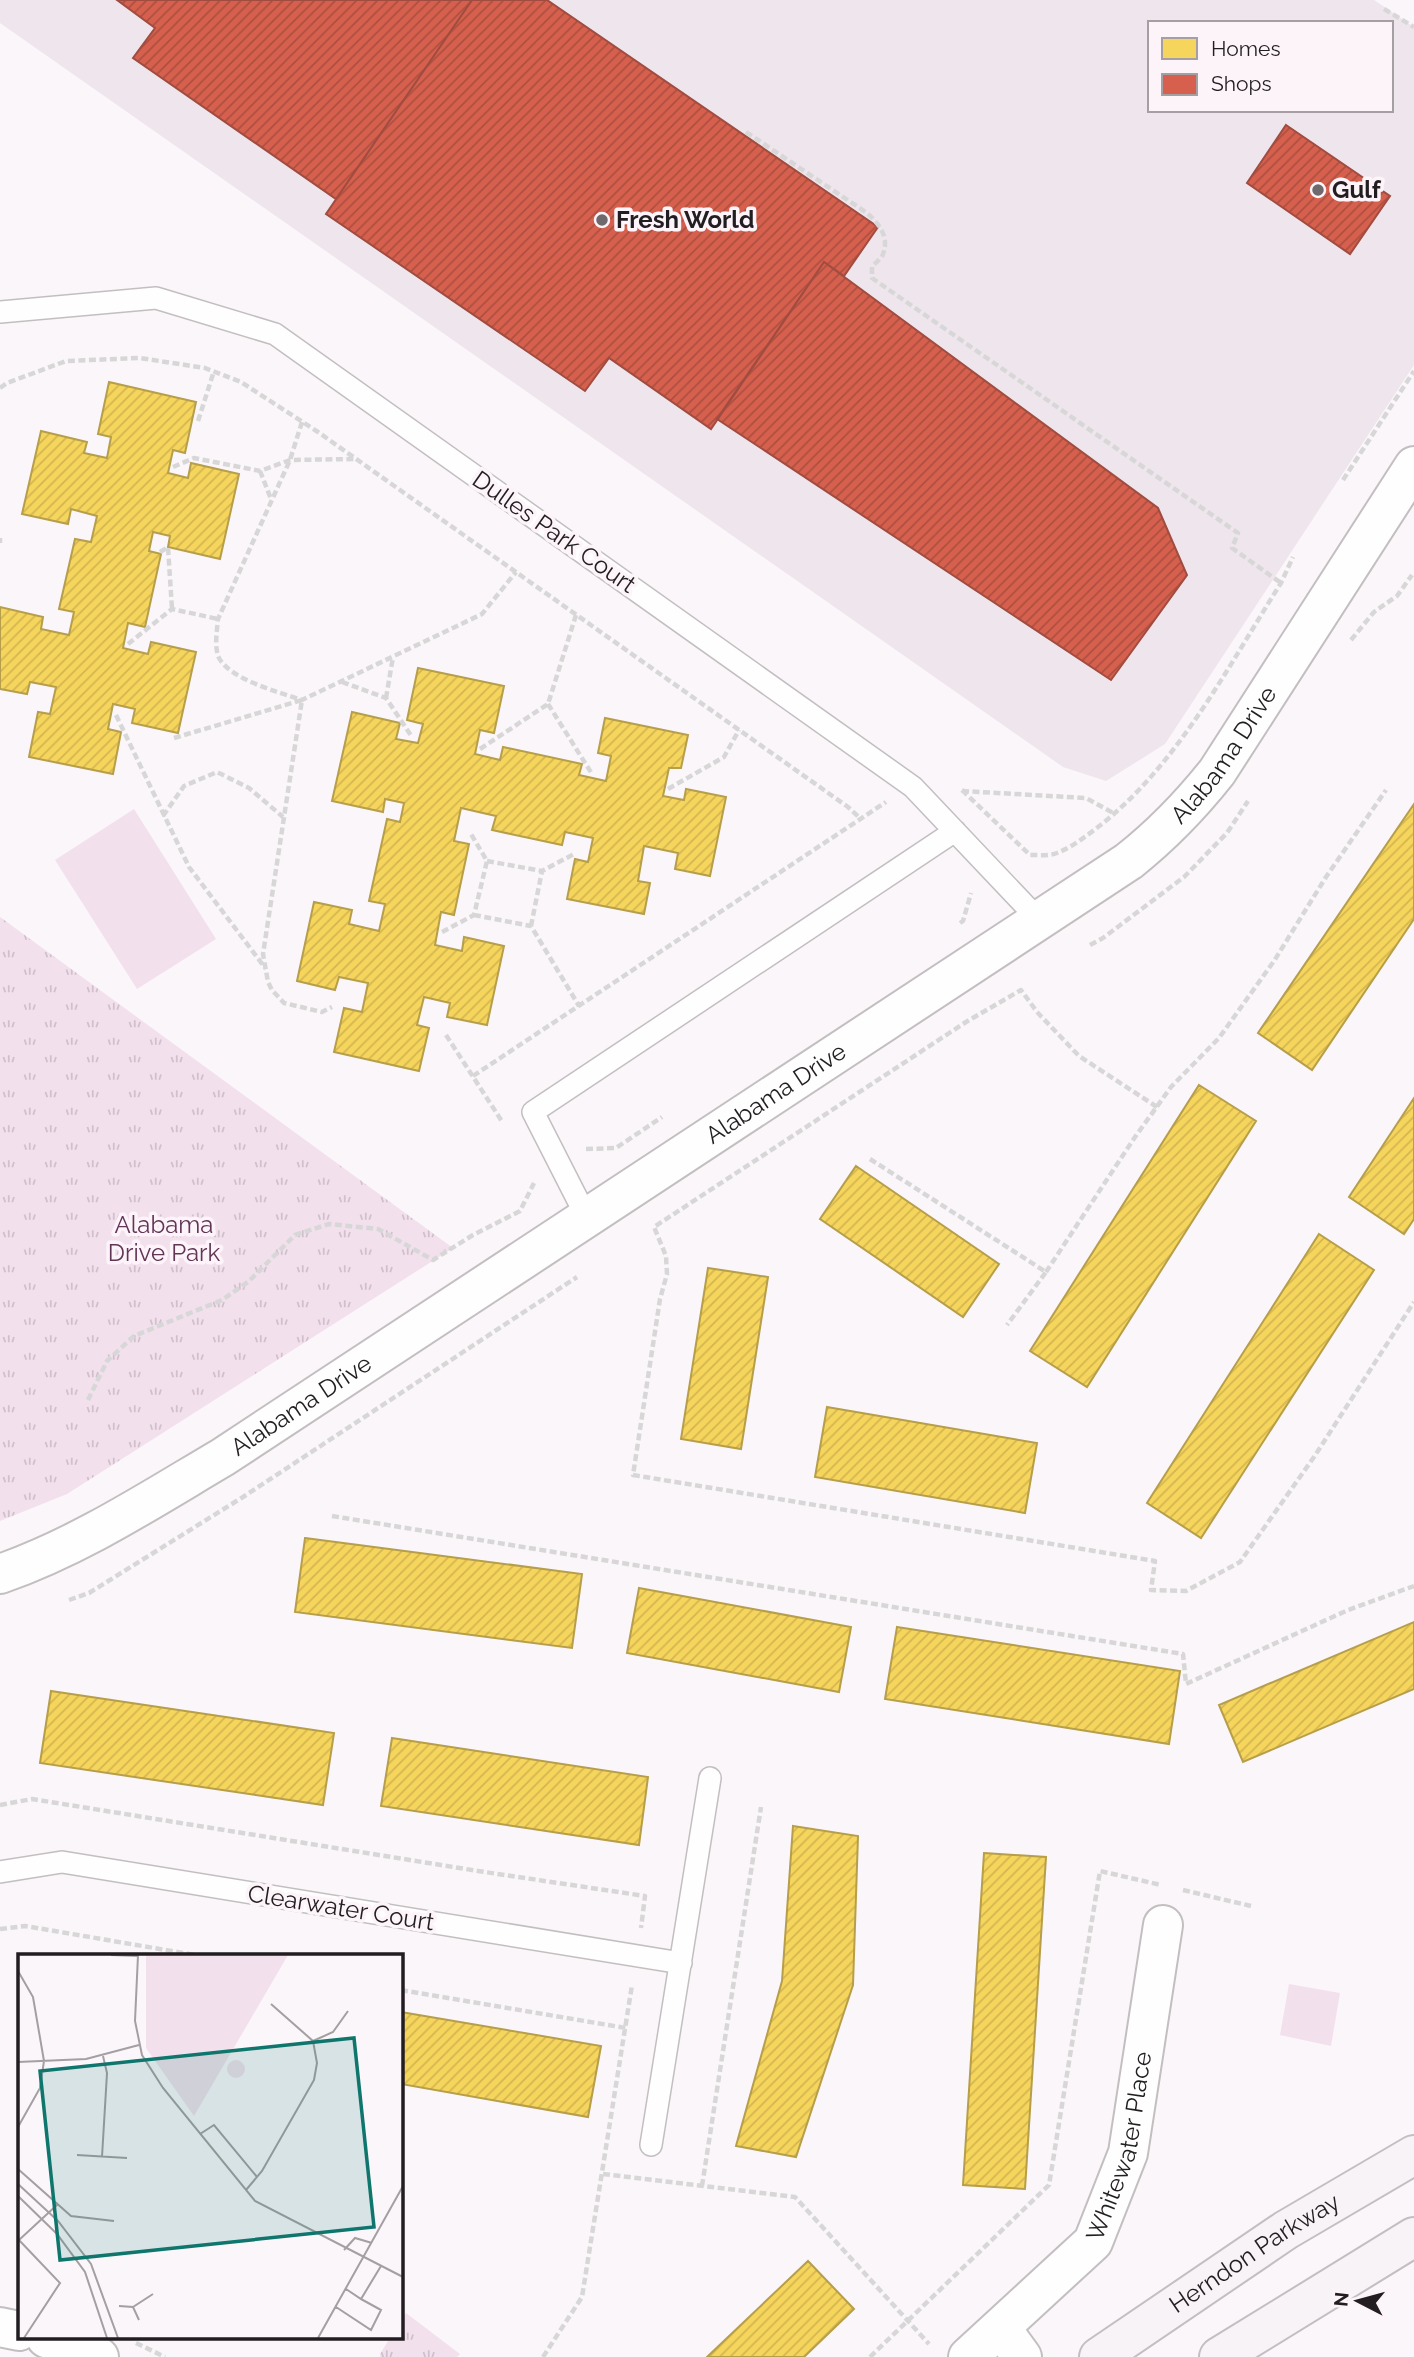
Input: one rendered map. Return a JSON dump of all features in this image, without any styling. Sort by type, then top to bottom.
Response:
[{"type":"main road","name":"Herndon Parkway","points":[[1099,2357],[1266,2242],[1414,2155]]},
{"type":"main road","points":[[1219,2357],[1414,2237]]},
{"type":"street","name":"Alabama Drive","points":[[0,1574],[37,1561],[103,1528],[223,1457],[1129,861],[1162,835],[1191,805],[1217,772],[1414,466]]},
{"type":"street","name":"Whitewater Place","points":[[968,2357],[1011,2342],[1093,2242],[1128,2153],[1163,1925]]},
{"type":"street","points":[[0,2327],[18,2331]]},
{"type":"street","points":[[52,2340],[99,2357]]},
{"type":"lane","name":"Dulles Park Court","points":[[0,312],[156,298],[275,334],[913,788],[1039,920]]},
{"type":"lane","points":[[587,1218],[533,1112],[956,831]]},
{"type":"lane","points":[[651,2145],[710,1778]]},
{"type":"lane","name":"Clearwater Court","points":[[0,1872],[62,1862],[681,1964]]},
{"type":"path","points":[[1384,9],[1414,27]]},
{"type":"path","points":[[746,132],[867,213],[881,226],[884,254],[872,267],[872,278],[1238,534],[1232,548],[1281,583]]},
{"type":"path","points":[[0,388],[66,361],[140,358],[214,371],[241,382],[516,572],[848,807],[860,820]]},
{"type":"path","points":[[198,421],[214,371]]},
{"type":"path","points":[[1343,480],[1414,371]]},
{"type":"path","points":[[302,422],[290,460],[218,619],[216,638],[220,658],[237,676],[302,700]]},
{"type":"path","points":[[173,467],[194,458],[260,471],[290,460],[356,459]]},
{"type":"path","points":[[260,471],[271,499]]},
{"type":"path","points":[[160,552],[168,547],[172,609]]},
{"type":"path","points":[[174,738],[302,700],[482,614],[516,572]]},
{"type":"path","points":[[172,609],[218,619]]},
{"type":"path","points":[[128,644],[172,609]]},
{"type":"path","points":[[480,749],[548,704],[576,615]]},
{"type":"path","points":[[386,698],[393,657]]},
{"type":"path","points":[[341,681],[386,698],[412,737]]},
{"type":"path","points":[[302,700],[263,954],[272,990],[285,1003],[322,1012],[332,1007]]},
{"type":"path","points":[[548,704],[592,774]]},
{"type":"path","points":[[116,715],[189,867],[266,970]]},
{"type":"path","points":[[668,789],[724,757],[739,730]]},
{"type":"path","points":[[163,816],[184,786],[217,772],[249,788],[284,818]]},
{"type":"path","points":[[1007,1325],[1171,1087],[1227,1027],[1274,961],[1326,877],[1386,790]]},
{"type":"path","points":[[962,791],[1086,798],[1115,814]]},
{"type":"path","points":[[471,834],[487,861],[474,915]]},
{"type":"path","points":[[487,861],[542,872],[574,854]]},
{"type":"path","points":[[542,872],[531,926],[579,1006]]},
{"type":"path","points":[[442,932],[474,915],[531,926]]},
{"type":"path","points":[[952,928],[963,921]]},
{"type":"path","points":[[1157,1107],[1079,1056],[1037,1012],[1021,990],[966,1022],[654,1227],[666,1256],[667,1274],[660,1299],[633,1475],[1155,1561],[1151,1590],[1186,1591],[1240,1562],[1314,1457],[1414,1301]]},
{"type":"path","points":[[446,1035],[507,1130]]},
{"type":"path","points":[[88,1400],[107,1361],[134,1336],[222,1300],[248,1282],[295,1235],[328,1224],[378,1229],[433,1260],[473,1235],[520,1211],[535,1184],[532,1177],[587,1148],[616,1148],[674,1110]]},
{"type":"path","points":[[870,1158],[1046,1272]]},
{"type":"path","points":[[69,1600],[89,1592],[243,1497],[577,1277]]},
{"type":"path","points":[[332,1516],[1184,1654],[1186,1684],[1348,1610],[1414,1586]]},
{"type":"path","points":[[0,1805],[32,1799],[645,1896],[582,2297],[543,2357]]},
{"type":"path","points":[[702,2186],[761,1807]]},
{"type":"path","points":[[870,2357],[1049,2185],[1100,1871],[1163,1886]]},
{"type":"path","points":[[1175,1889],[1251,1906]]},
{"type":"path","points":[[0,1928],[25,1926],[189,1954]]},
{"type":"path","points":[[402,1990],[626,2028]]},
{"type":"path","points":[[603,2174],[794,2197],[929,2344]]},
{"type":"path","points":[[129,2340],[165,2357]]},
{"type":"shaded area","points":[[0,0],[1374,0],[1414,27],[1414,365],[1165,744],[1106,781],[1063,767],[0,23]]},
{"type":"green space","points":[[134,809],[216,939],[137,989],[55,860]]},
{"type":"green space","name":"Alabama Drive Park","points":[[0,917],[453,1248],[67,1494],[0,1521]]},
{"type":"green space","points":[[1289,1984],[1340,1993],[1331,2046],[1280,2035]]},
{"type":"green space","points":[[406,2313],[460,2354],[457,2357],[380,2357],[389,2340],[402,2340],[402,2319]]},
{"type":"building: Homes","points":[[109,382],[196,402],[185,453],[173,450],[168,473],[188,478],[191,463],[239,474],[220,559],[168,547],[170,536],[153,532],[149,551],[161,554],[145,627],[128,623],[123,648],[148,654],[151,642],[196,652],[178,733],[132,723],[135,709],[113,704],[108,729],[121,732],[113,774],[29,757],[38,712],[50,714],[56,687],[30,682],[27,694],[0,689],[0,607],[43,617],[41,629],[69,635],[74,612],[59,609],[75,539],[91,542],[97,516],[71,509],[68,524],[22,514],[41,431],[87,442],[84,453],[107,458],[111,437],[98,434]]},
{"type":"building: Homes","points":[[418,668],[504,686],[494,733],[480,730],[475,754],[500,760],[503,747],[582,764],[579,775],[606,781],[611,756],[598,753],[605,718],[688,735],[681,768],[669,768],[663,796],[684,800],[686,789],[726,797],[710,876],[675,869],[678,853],[644,846],[638,881],[650,883],[644,914],[567,899],[575,859],[588,862],[593,838],[565,832],[562,845],[492,830],[496,816],[461,808],[454,841],[469,844],[454,915],[441,912],[435,945],[462,951],[464,937],[504,946],[487,1025],[447,1017],[450,1003],[424,997],[417,1025],[429,1028],[419,1071],[334,1052],[344,1008],[362,1012],[368,983],[339,977],[335,990],[297,981],[314,902],[352,910],[349,924],[379,931],[385,904],[369,901],[387,819],[400,822],[404,803],[385,799],[383,812],[332,801],[352,712],[400,723],[396,739],[418,743],[423,724],[407,720]]},
{"type":"building: Homes","points":[[1414,804],[1414,919],[1312,1070],[1258,1033]]},
{"type":"building: Homes","points":[[1199,1085],[1256,1121],[1087,1387],[1030,1351]]},
{"type":"building: Homes","points":[[1414,1098],[1414,1219],[1404,1234],[1349,1197]]},
{"type":"building: Homes","points":[[856,1166],[999,1264],[963,1317],[820,1219]]},
{"type":"building: Homes","points":[[1319,1234],[1374,1270],[1201,1538],[1147,1503]]},
{"type":"building: Homes","points":[[708,1268],[768,1277],[741,1449],[681,1439]]},
{"type":"building: Homes","points":[[827,1407],[1037,1443],[1025,1513],[815,1477]]},
{"type":"building: Homes","points":[[305,1538],[582,1574],[572,1648],[295,1612]]},
{"type":"building: Homes","points":[[639,1588],[851,1627],[839,1692],[627,1653]]},
{"type":"building: Homes","points":[[1414,1622],[1414,1689],[1243,1762],[1219,1705]]},
{"type":"building: Homes","points":[[897,1627],[1180,1671],[1169,1744],[885,1699]]},
{"type":"building: Homes","points":[[51,1691],[334,1733],[323,1805],[40,1763]]},
{"type":"building: Homes","points":[[392,1738],[648,1777],[639,1845],[381,1806]]},
{"type":"building: Homes","points":[[793,1826],[858,1836],[853,1985],[796,2157],[736,2146],[782,1981]]},
{"type":"building: Homes","points":[[984,1853],[1046,1857],[1025,2189],[963,2185]]},
{"type":"building: Homes","points":[[402,2012],[601,2046],[588,2117],[402,2084]]},
{"type":"building: Homes","points":[[808,2261],[854,2309],[804,2357],[707,2357]]},
{"type":"building: Shops","points":[[117,0],[472,0],[336,199],[133,58],[155,28]]},
{"type":"building: Shops","name":"Fresh World","points":[[472,0],[547,0],[878,227],[844,276],[824,262],[711,429],[609,358],[585,391],[326,214]]},
{"type":"building: Shops","name":"Gulf","points":[[1286,125],[1390,196],[1350,254],[1247,183]]},
{"type":"building: Shops","points":[[824,262],[1158,508],[1187,575],[1111,680],[717,419]]},
{"type":"place","name":"Gulf","points":[[1318,190]]},
{"type":"place","name":"Fresh World","points":[[602,220]]}]
